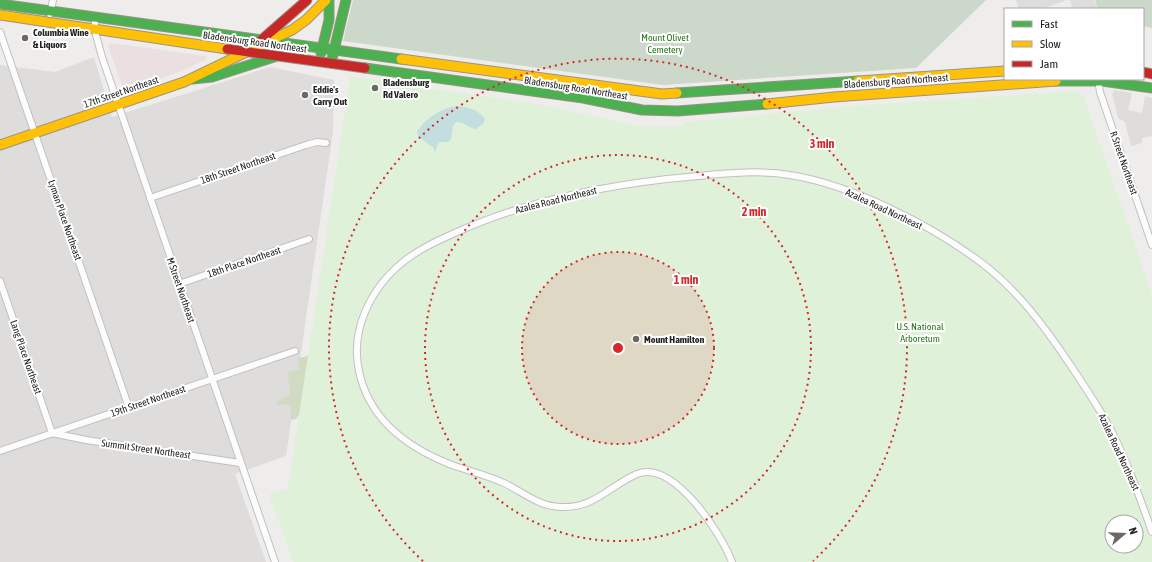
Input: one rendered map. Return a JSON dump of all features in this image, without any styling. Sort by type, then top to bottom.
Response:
[{"type":"main road","points":[[268,39],[307,0]]},
{"type":"main road","points":[[268,39],[306,20],[327,0]]},
{"type":"main road","points":[[319,62],[329,20],[327,0]]},
{"type":"main road","points":[[331,63],[333,49],[346,0]]},
{"type":"main road","name":"Bladensburg Road Northeast","points":[[0,4],[268,39],[476,70],[662,94],[1004,71]]},
{"type":"main road","name":"Bladensburg Road Northeast","points":[[0,15],[245,52],[583,98],[642,110],[662,112],[729,108],[834,97],[962,87],[1081,80]]},
{"type":"main road","name":"17th Street Northeast","points":[[0,145],[193,79],[268,39]]},
{"type":"main road","points":[[193,79],[212,77],[275,56]]},
{"type":"main road","points":[[438,78],[440,64]]},
{"type":"main road","points":[[474,83],[476,70]]},
{"type":"main road","points":[[960,74],[962,87]]},
{"type":"main road","name":"Bladensburg Road Northeast","points":[[1106,80],[1132,83],[1152,88]]},
{"type":"street","points":[[49,22],[53,0]]},
{"type":"street","name":"M Street Northeast","points":[[96,17],[94,28],[118,105],[274,562]]},
{"type":"street","name":"Lyman Place Northeast","points":[[0,32],[129,408]]},
{"type":"street","name":"R Street Northeast","points":[[1098,80],[1100,92],[1152,245]]},
{"type":"street","name":"18th Street Northeast","points":[[150,198],[306,145],[317,142],[326,143]]},
{"type":"street","name":"Azalea Road Northeast","points":[[732,562],[723,542],[709,522],[677,486],[661,474],[650,472],[642,473],[591,502],[571,507],[556,507],[540,503],[500,481],[446,463],[399,437],[382,420],[371,404],[361,379],[356,358],[356,340],[360,323],[369,304],[382,284],[408,258],[437,242],[513,210],[568,195],[643,182],[755,172],[791,175],[831,185],[871,200],[931,231],[981,263],[1014,292],[1054,341],[1108,426],[1131,475],[1152,532]]},
{"type":"street","name":"18th Place Northeast","points":[[179,284],[309,239]]},
{"type":"street","name":"Lang Place Northeast","points":[[0,281],[52,433]]},
{"type":"street","name":"19th Street Northeast","points":[[0,451],[295,351]]},
{"type":"street","name":"Summit Street Northeast","points":[[52,433],[86,440],[240,463]]},
{"type":"shaded area","points":[[1016,0],[1067,0],[1045,8],[1019,8]]},
{"type":"shaded area","points":[[1070,0],[1094,0],[1098,8],[1073,8]]},
{"type":"shaded area","points":[[110,43],[206,56],[207,59],[182,71],[124,91],[108,46]]},
{"type":"shaded area","points":[[94,57],[112,117],[270,67],[334,80],[333,132],[286,456],[235,474],[266,562],[0,562],[0,65],[55,72]]},
{"type":"shaded area","points":[[1114,90],[1132,93],[1128,110],[1142,113],[1145,96],[1152,98],[1152,136],[1142,138],[1142,143],[1131,146],[1125,122],[1118,118],[1112,94]]},
{"type":"green space","name":"Mount Olivet Cemetery","points":[[353,0],[986,0],[916,68],[663,85],[343,41]]},
{"type":"green space","points":[[1095,0],[1152,0],[1152,28],[1144,26],[1144,8],[1098,8]]},
{"type":"green space","name":"U.S. National Arboretum","points":[[350,76],[542,105],[644,127],[679,127],[686,122],[850,106],[1078,91],[1084,97],[1152,295],[1152,562],[293,562],[269,494],[288,488]]},
{"type":"green space","points":[[312,355],[299,415],[296,419],[291,420],[291,407],[286,404],[278,405],[277,402],[290,394],[288,372],[299,369],[298,358]]},
{"type":"water","points":[[457,106],[469,108],[479,113],[485,119],[483,124],[476,129],[456,122],[453,126],[451,139],[448,142],[439,142],[434,154],[434,148],[419,137],[417,132],[420,127],[434,114]]},
{"type":"traffic: fast","points":[[321,53],[329,20],[329,0]]},
{"type":"traffic: fast","points":[[331,63],[346,0]]},
{"type":"traffic: fast","points":[[0,4],[401,59]]},
{"type":"traffic: fast","points":[[193,79],[212,77],[274,57]]},
{"type":"traffic: fast","points":[[365,68],[583,98],[642,110],[678,111],[767,104]]},
{"type":"traffic: fast","points":[[677,93],[858,81]]},
{"type":"traffic: fast","points":[[1056,81],[1102,81],[1152,88]]},
{"type":"traffic: slow","points":[[0,145],[184,82],[292,30],[306,20],[326,0]]},
{"type":"traffic: slow","points":[[0,15],[227,49]]},
{"type":"traffic: slow","points":[[401,59],[662,94],[677,93]]},
{"type":"traffic: slow","points":[[858,81],[1004,71]]},
{"type":"traffic: slow","points":[[767,104],[834,97],[1056,81]]},
{"type":"traffic: jam","points":[[258,43],[307,0]]},
{"type":"traffic: jam","points":[[227,49],[365,68]]},
{"type":"traffic: jam","points":[[1144,72],[1152,74]]},
{"type":"place","name":"Columbia Wine & Liquors","points":[[25,38]]},
{"type":"place","name":"Bladensburg Rd Valero","points":[[375,88]]},
{"type":"place","name":"Eddie's Carry Out","points":[[305,95]]},
{"type":"place","name":"Mount Hamilton","points":[[636,339]]}]
